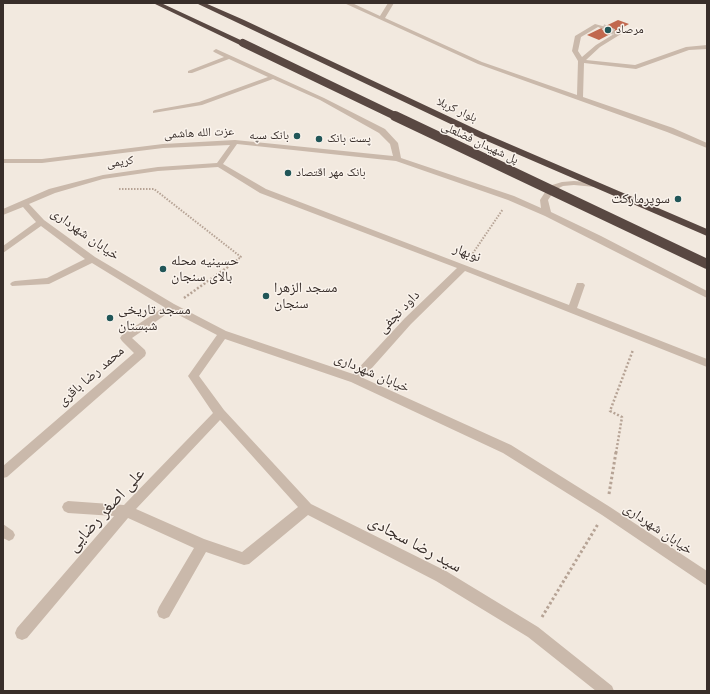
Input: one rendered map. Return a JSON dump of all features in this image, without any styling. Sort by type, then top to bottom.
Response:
[{"type":"highway","name":"پل شهیدان فضلعلی","points":[[156,3],[707,264]]},
{"type":"highway","name":"بلوار کربلا","points":[[200,3],[242,21],[483,136],[707,233]]},
{"type":"street","points":[[348,3],[468,58],[670,130],[707,146]]},
{"type":"street","points":[[381,19],[391,3]]},
{"type":"street","points":[[580,98],[581,61],[575,51],[578,36],[597,25],[602,27]]},
{"type":"street","points":[[581,61],[598,46],[618,34],[614,32]]},
{"type":"street","points":[[581,61],[636,67],[688,48],[707,47]]},
{"type":"street","points":[[216,51],[322,99],[382,131],[394,143],[397,159]]},
{"type":"street","points":[[190,72],[229,57]]},
{"type":"street","points":[[155,112],[200,104],[274,77]]},
{"type":"street","points":[[219,165],[235,142]]},
{"type":"street","name":"عزت الله هاشمی","points":[[3,161],[42,161],[163,146],[235,142],[397,159],[511,198],[548,214],[598,238],[707,296]]},
{"type":"street","name":"کریمی","points":[[3,212],[59,189],[103,176],[158,169],[219,165]]},
{"type":"street","name":"نوبهار","points":[[219,165],[263,191],[464,267],[707,363]]},
{"type":"street","points":[[548,214],[544,200],[552,188],[562,184],[574,183],[595,185]]},
{"type":"street","name":"خیابان شهرداری","points":[[24,203],[40,222],[92,259],[171,307],[223,334],[355,379],[507,449],[606,511],[707,579]]},
{"type":"street","points":[[3,250],[40,222]]},
{"type":"street","points":[[15,284],[49,280],[92,259]]},
{"type":"street","name":"داود نجفی","points":[[355,379],[408,321],[464,267]]},
{"type":"street","points":[[572,310],[580,285]]},
{"type":"street","name":"محمد رضا باقری","points":[[3,473],[141,353],[125,338],[171,307]]},
{"type":"street","name":"سید رضا سجادی","points":[[223,334],[193,376],[220,413],[307,508],[442,576],[533,632],[607,691]]},
{"type":"street","name":"علی اصغر رضایی","points":[[22,633],[126,511],[220,413]]},
{"type":"street","points":[[68,507],[126,511],[203,545],[244,559],[307,508]]},
{"type":"street","points":[[164,612],[203,545]]},
{"type":"path","points":[[115,190],[154,189],[241,257],[171,307]]},
{"type":"path","points":[[464,267],[511,198]]},
{"type":"path","points":[[533,632],[606,511],[622,418],[610,411],[638,336]]},
{"type":"building","name":"مرصاد","points":[[618,20],[629,24],[599,40],[587,35]]},
{"type":"tunnel","points":[[603,27],[614,32]]},
{"type":"place","name":"مرصاد","points":[[608,30]]},
{"type":"place","name":"بانک سپه","points":[[297,136]]},
{"type":"place","name":"پست بانک","points":[[319,139]]},
{"type":"place","name":"بانک مهر اقتصاد","points":[[288,173]]},
{"type":"place","name":"سوپرمارکت","points":[[678,199]]},
{"type":"place","name":"حسینیه محله بالای سنجان","points":[[163,269]]},
{"type":"place","name":"مسجد الزهرا سنجان","points":[[266,296]]},
{"type":"place","name":"مسجد تاریخی شبستان","points":[[110,318]]}]
